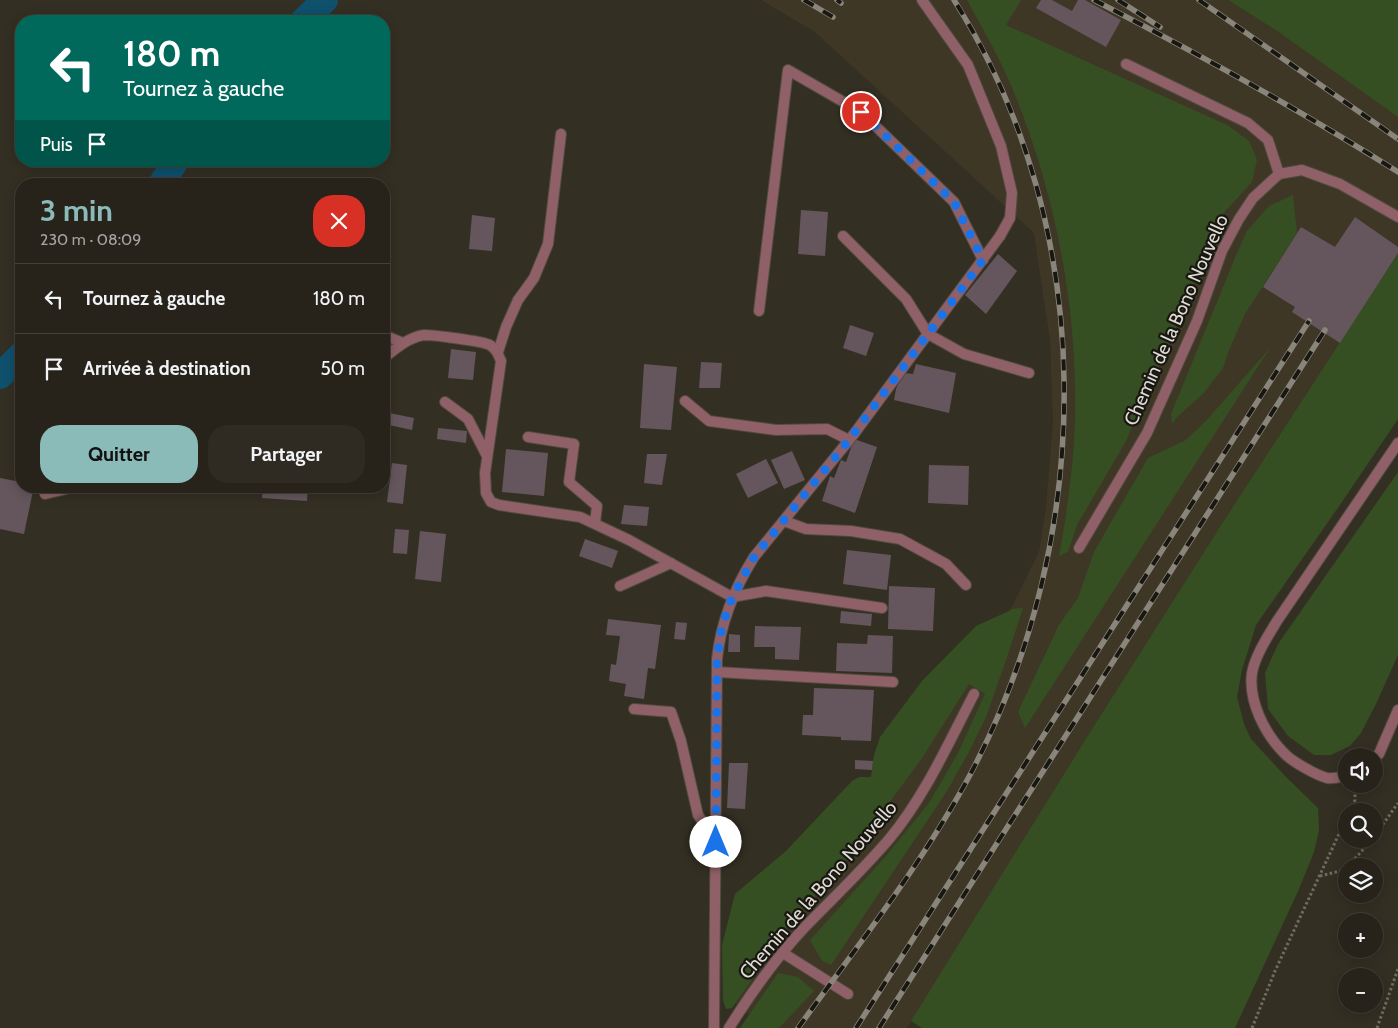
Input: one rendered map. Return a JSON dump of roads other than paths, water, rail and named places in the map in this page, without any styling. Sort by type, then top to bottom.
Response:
[{"type":"street","points":[[714,1028],[717,672],[720,634],[728,607],[754,557],[849,440],[983,260],[1010,218],[1012,193],[1001,146],[968,65],[922,0]]},
{"type":"street","points":[[1126,64],[1248,123],[1268,140],[1279,174],[1302,170],[1340,184],[1398,217]]},
{"type":"street","points":[[759,311],[788,70],[861,112],[947,195],[954,202],[983,260]]},
{"type":"street","points":[[498,352],[506,327],[518,300],[534,278],[548,244],[561,134]]},
{"type":"street","name":"Chemin de la Bono Nouvello","points":[[1079,548],[1147,433],[1197,321],[1222,251],[1239,219],[1253,198],[1279,174]]},
{"type":"street","points":[[844,236],[906,299],[928,334],[964,354],[1029,373]]},
{"type":"street","points":[[390,353],[403,343],[424,335],[488,344],[498,352],[501,361],[485,473],[486,493],[491,502],[580,517],[629,540],[732,598],[766,591],[882,608]]},
{"type":"street","points":[[390,338],[403,343]]},
{"type":"street","points":[[685,401],[709,421],[776,430],[827,429],[849,440]]},
{"type":"street","points":[[445,402],[468,419],[487,456]]},
{"type":"street","points":[[528,437],[574,444],[569,482],[596,506],[595,523]]},
{"type":"street","points":[[1338,777],[1328,779],[1284,754],[1259,719],[1252,695],[1252,672],[1263,644],[1277,621],[1398,443]]},
{"type":"street","points":[[45,494],[49,493]]},
{"type":"street","points":[[784,521],[806,529],[852,531],[900,539],[946,564],[966,586]]},
{"type":"street","points":[[620,586],[671,563]]},
{"type":"street","points":[[717,672],[893,682]]},
{"type":"street","name":"Chemin de la Bono Nouvello","points":[[729,1028],[759,982],[783,953],[891,837],[916,802],[974,694]]},
{"type":"street","points":[[634,709],[671,712],[681,742],[698,815],[716,842]]},
{"type":"street","points":[[1381,748],[1398,710]]},
{"type":"street","points":[[783,953],[848,994]]},
{"type":"waterway","points":[[309,15],[325,0]]},
{"type":"waterway","points":[[165,178],[172,167]]},
{"type":"waterway","points":[[0,376],[15,361]]},
{"type":"railway","points":[[804,0],[833,17]]},
{"type":"railway","points":[[837,0],[841,3]]},
{"type":"railway","points":[[798,1028],[911,871],[971,773],[1012,681],[1042,584],[1059,484],[1064,384],[1056,283],[1036,184],[1002,89],[954,0]]},
{"type":"railway","points":[[1094,0],[1248,83],[1324,126],[1398,172]]},
{"type":"railway","points":[[1118,0],[1160,27]]},
{"type":"railway","points":[[1199,0],[1398,139]]},
{"type":"railway","points":[[856,1028],[1309,321]]},
{"type":"railway","points":[[879,1028],[1325,330]]}]
